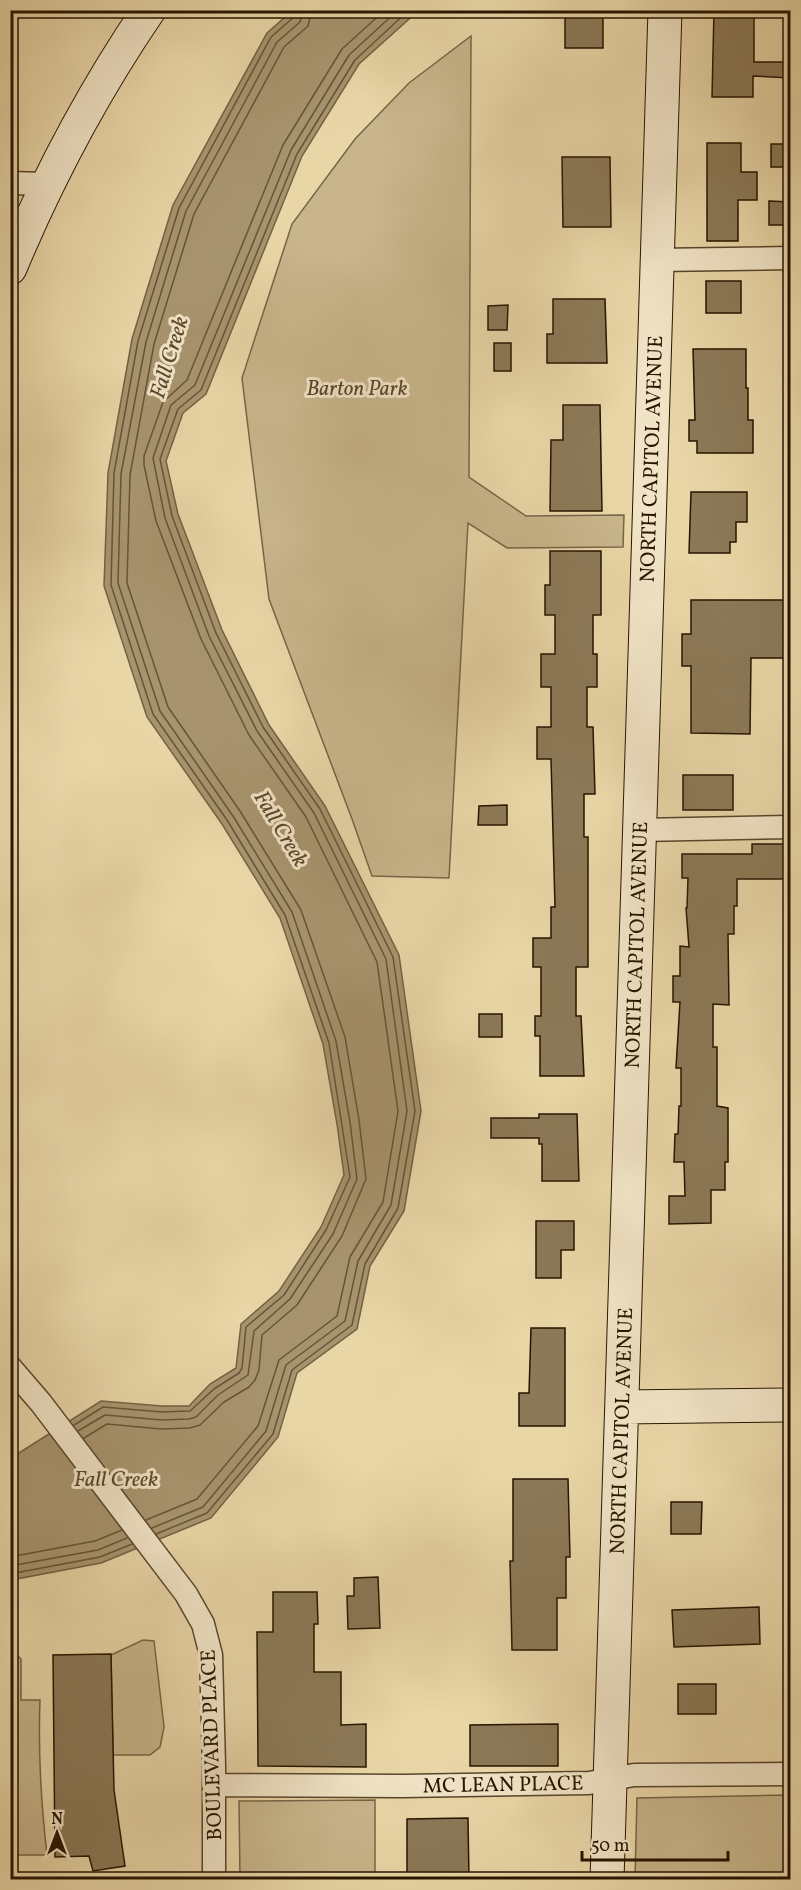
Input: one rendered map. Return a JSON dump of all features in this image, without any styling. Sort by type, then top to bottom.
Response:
[{"type":"main road","points":[[10,268],[46,184],[100,85],[149,10]]},
{"type":"main road","name":"NORTH CAPITOL AVENUE","points":[[607,1880],[665,10]]},
{"type":"main road","points":[[622,1407],[790,1405]]},
{"type":"street","points":[[10,183],[46,184]]},
{"type":"street","points":[[657,260],[790,258]]},
{"type":"street","points":[[640,830],[790,827]]},
{"type":"street","name":"BOULEVARD PLACE","points":[[10,1367],[68,1439],[195,1607],[211,1655],[214,1880]]},
{"type":"street","name":"MC LEAN PLACE","points":[[214,1785],[414,1786],[589,1783],[634,1775],[790,1774]]},
{"type":"green space","name":"Barton Park","points":[[471,36],[469,477],[526,516],[624,515],[623,547],[507,548],[468,523],[449,878],[372,876],[269,599],[242,378],[292,224],[355,139],[409,83]]},
{"type":"green space","points":[[143,1640],[154,1641],[164,1727],[160,1747],[150,1755],[113,1755],[111,1655]]},
{"type":"green space","points":[[17,1655],[21,1659],[21,1700],[40,1700],[39,1739],[47,1855],[11,1855],[10,1656]]},
{"type":"green space","points":[[790,1795],[790,1879],[635,1879],[637,1798]]},
{"type":"green space","points":[[375,1800],[375,1879],[240,1879],[239,1801]]},
{"type":"water","name":"Fall Creek","points":[[292,11],[418,11],[359,64],[302,156],[206,394],[183,413],[166,461],[178,514],[222,630],[269,725],[325,806],[399,955],[421,1111],[404,1211],[370,1266],[357,1329],[297,1373],[278,1437],[211,1518],[101,1563],[11,1580],[11,1458],[101,1401],[189,1406],[210,1384],[236,1368],[241,1324],[279,1291],[321,1227],[344,1175],[323,1044],[280,918],[222,824],[147,717],[104,586],[108,473],[132,339],[173,205],[267,33]]},
{"type":"building","points":[[714,10],[754,10],[754,62],[790,62],[790,78],[753,76],[753,97],[712,97]]},
{"type":"building","points":[[565,15],[603,15],[603,48],[565,48]]},
{"type":"building","points":[[707,143],[741,143],[741,172],[757,172],[757,200],[738,200],[738,241],[707,241]]},
{"type":"building","points":[[771,144],[790,144],[790,167],[771,167]]},
{"type":"building","points":[[562,157],[610,157],[611,227],[563,227]]},
{"type":"building","points":[[769,201],[790,202],[790,225],[769,225]]},
{"type":"building","points":[[706,281],[741,281],[741,313],[706,313]]},
{"type":"building","points":[[553,299],[605,299],[607,363],[547,363],[547,334],[553,334]]},
{"type":"building","points":[[508,305],[507,330],[488,330],[488,306]]},
{"type":"building","points":[[494,343],[511,343],[511,371],[494,371]]},
{"type":"building","points":[[693,349],[746,349],[748,420],[753,420],[753,453],[697,453],[697,441],[689,441],[689,420],[695,420]]},
{"type":"building","points":[[563,405],[600,405],[602,511],[550,511],[551,440],[563,440]]},
{"type":"building","points":[[691,492],[747,492],[747,522],[736,522],[736,542],[730,542],[730,553],[689,553]]},
{"type":"building","points":[[550,551],[601,551],[601,615],[593,615],[593,654],[597,654],[597,687],[587,687],[587,727],[593,727],[595,794],[584,794],[584,837],[588,837],[588,967],[576,967],[576,1016],[581,1016],[584,1076],[540,1076],[540,1036],[535,1036],[535,1016],[541,1016],[541,967],[533,967],[533,938],[551,938],[551,907],[555,907],[551,759],[537,759],[537,727],[551,727],[551,687],[541,687],[541,654],[555,654],[555,615],[545,615],[545,585],[550,585]]},
{"type":"building","points":[[691,600],[790,600],[790,623],[785,623],[785,658],[751,658],[750,734],[691,733],[691,666],[682,666],[682,634],[691,634]]},
{"type":"building","points":[[683,775],[733,775],[733,810],[683,810]]},
{"type":"building","points":[[507,805],[507,825],[478,825],[479,806]]},
{"type":"building","points":[[752,844],[788,844],[788,879],[737,879],[734,934],[728,934],[729,1005],[713,1004],[713,1047],[717,1047],[717,1106],[728,1108],[728,1162],[725,1162],[725,1190],[711,1190],[711,1223],[669,1224],[669,1196],[685,1196],[684,1162],[674,1162],[675,1134],[678,1134],[679,1106],[681,1106],[681,1068],[676,1068],[680,1002],[673,1002],[673,976],[680,976],[680,946],[689,947],[686,908],[688,878],[682,878],[682,854],[752,854]]},
{"type":"building","points":[[479,1014],[502,1014],[502,1037],[479,1037]]},
{"type":"building","points":[[539,1114],[577,1114],[579,1181],[542,1181],[542,1144],[539,1144],[539,1138],[491,1138],[491,1118],[539,1118]]},
{"type":"building","points":[[536,1221],[574,1221],[574,1250],[561,1250],[561,1278],[536,1278]]},
{"type":"building","points":[[531,1328],[565,1328],[565,1426],[519,1426],[519,1393],[529,1393]]},
{"type":"building","points":[[513,1479],[568,1479],[570,1557],[566,1557],[566,1598],[557,1598],[557,1650],[512,1650],[510,1561],[513,1561]]},
{"type":"building","points":[[671,1502],[702,1502],[701,1534],[671,1534]]},
{"type":"building","points":[[378,1577],[380,1628],[348,1629],[347,1596],[354,1596],[354,1578]]},
{"type":"building","points":[[273,1592],[317,1592],[318,1624],[314,1624],[314,1672],[341,1672],[341,1725],[366,1724],[366,1767],[258,1766],[257,1632],[273,1632]]},
{"type":"building","points":[[759,1607],[760,1644],[674,1647],[672,1610]]},
{"type":"building","points":[[111,1654],[114,1790],[125,1866],[93,1871],[89,1856],[55,1857],[53,1655]]},
{"type":"building","points":[[678,1684],[716,1684],[716,1714],[678,1714]]},
{"type":"building","points":[[558,1724],[558,1766],[470,1766],[470,1725]]},
{"type":"building","points":[[468,1818],[469,1880],[407,1880],[407,1819]]}]
